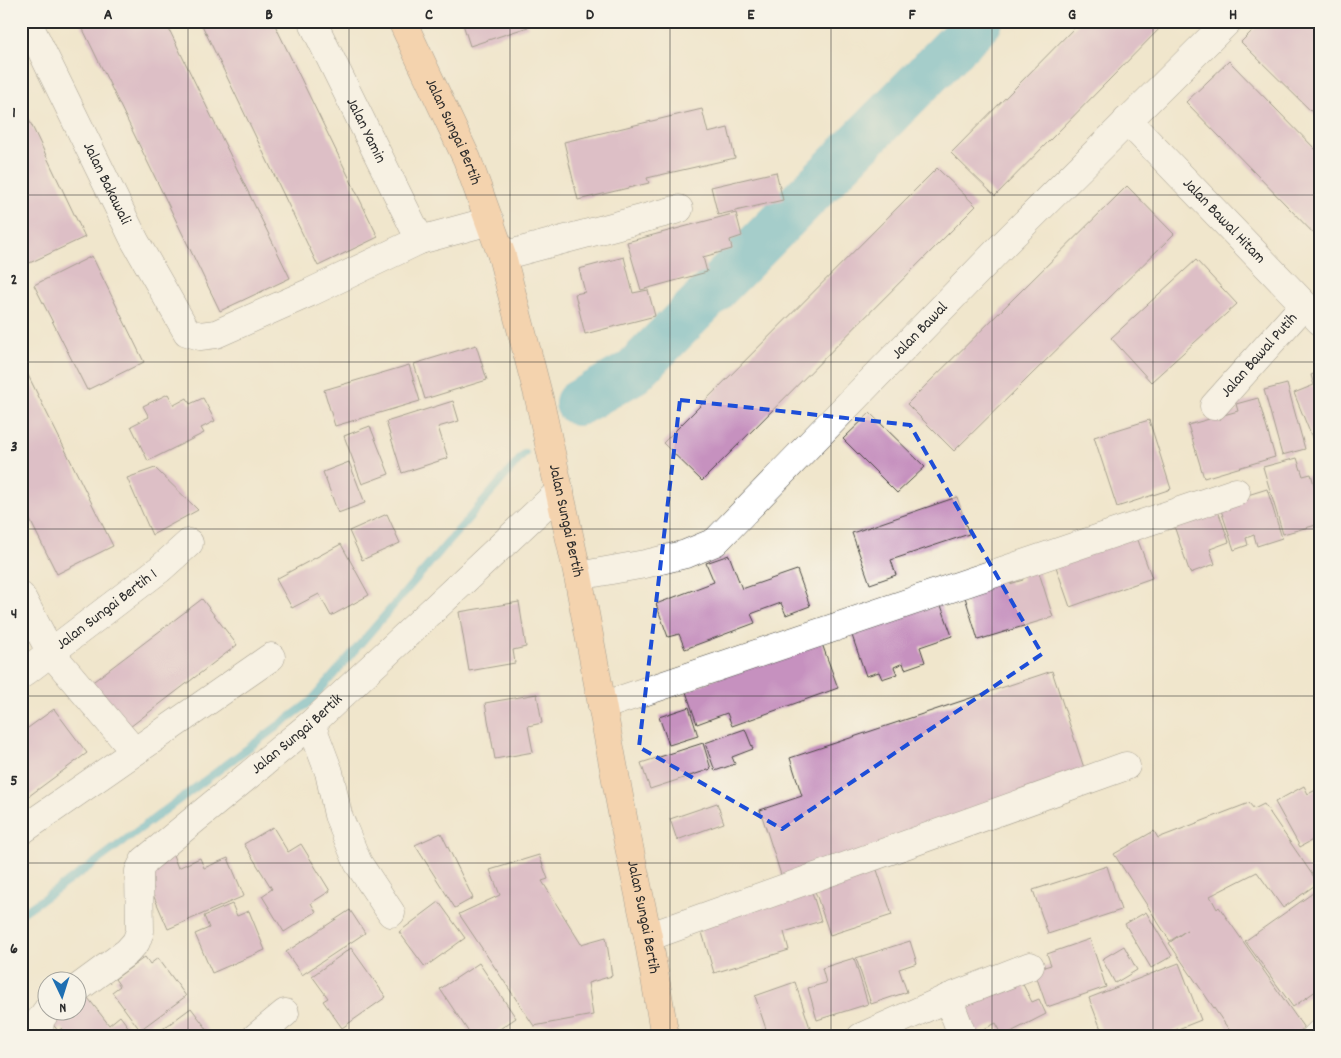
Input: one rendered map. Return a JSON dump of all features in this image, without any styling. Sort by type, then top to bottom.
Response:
[{"type":"main road","name":"Jalan Sungai Bertih","points":[[402,21],[467,159],[490,221],[502,256],[539,398],[578,576],[648,937],[665,1037]]},
{"type":"street","name":"Jalan Bakawali","points":[[27,21],[135,241],[187,332],[200,336],[216,334],[311,292],[420,240]]},
{"type":"street","name":"Jalan Yamin","points":[[312,21],[420,240]]},
{"type":"street","name":"Jalan Bawal","points":[[578,576],[686,554],[715,542],[1127,120],[1228,21]]},
{"type":"street","name":"Jalan Bawal Hitam","points":[[1127,120],[1312,313]]},
{"type":"street","points":[[502,256],[679,209]]},
{"type":"street","points":[[420,240],[490,221]]},
{"type":"street","name":"Jalan Bawal Putih","points":[[1214,406],[1312,313]]},
{"type":"street","name":"Jalan Sungai Bertik","points":[[88,981],[127,952],[136,942],[140,931],[138,871],[144,861],[311,724],[560,491]]},
{"type":"street","points":[[602,706],[1236,492]]},
{"type":"street","name":"Jalan Sungai Bertih 1","points":[[21,675],[160,569],[189,543]]},
{"type":"street","points":[[21,596],[51,653],[134,751]]},
{"type":"street","points":[[21,830],[271,657]]},
{"type":"street","points":[[311,724],[329,772],[338,815],[358,863],[391,914]]},
{"type":"street","points":[[648,937],[1126,766]]},
{"type":"street","points":[[861,1037],[948,998],[1030,966]]},
{"type":"street","points":[[948,998],[963,1037]]},
{"type":"street","points":[[256,1037],[284,1013]]},
{"type":"street","points":[[39,1037],[40,1020]]},
{"type":"street","points":[[1316,1037],[1320,1033]]},
{"type":"highlighted area","points":[[680,400],[910,425],[1042,654],[782,829],[639,747]]},
{"type":"building","points":[[79,21],[165,21],[290,278],[220,311]]},
{"type":"building","points":[[200,21],[273,21],[378,237],[318,266]]},
{"type":"building","points":[[462,21],[526,21],[528,27],[470,46]]},
{"type":"building","points":[[1081,21],[1167,21],[995,196],[951,153]]},
{"type":"building","points":[[1262,21],[1320,21],[1320,120],[1241,42]]},
{"type":"building","points":[[1229,61],[1320,154],[1320,240],[1186,102]]},
{"type":"building","points":[[21,103],[85,237],[21,267]]},
{"type":"building","points":[[702,109],[708,133],[728,128],[735,158],[647,178],[649,183],[578,200],[564,142]]},
{"type":"building","points":[[937,168],[976,206],[702,481],[663,443]]},
{"type":"building","points":[[776,172],[783,200],[718,215],[711,187]]},
{"type":"building","points":[[1127,186],[1174,234],[954,451],[907,404]]},
{"type":"building","points":[[736,213],[742,236],[730,240],[732,249],[703,257],[707,272],[641,290],[627,242]]},
{"type":"building","points":[[92,256],[144,362],[87,390],[34,285]]},
{"type":"building","points":[[624,257],[633,293],[648,290],[655,316],[585,334],[575,294],[585,292],[579,269]]},
{"type":"building","points":[[1196,260],[1237,304],[1151,382],[1111,338]]},
{"type":"building","points":[[476,345],[487,380],[425,399],[414,364]]},
{"type":"building","points":[[21,361],[113,546],[57,574],[21,502]]},
{"type":"building","points":[[409,365],[420,401],[335,426],[324,390]]},
{"type":"building","points":[[1320,371],[1320,437],[1313,440],[1294,393],[1314,385],[1311,375]]},
{"type":"building","points":[[1287,384],[1305,449],[1282,455],[1264,390]]},
{"type":"building","points":[[168,394],[174,405],[187,398],[190,404],[203,398],[215,421],[201,428],[204,433],[148,461],[131,426],[149,417],[143,406]]},
{"type":"building","points":[[1258,398],[1275,457],[1204,478],[1188,425],[1238,411],[1236,404]]},
{"type":"building","points":[[453,401],[459,421],[438,427],[448,458],[402,473],[386,422]]},
{"type":"building","points":[[870,413],[925,467],[897,493],[843,439]]},
{"type":"building","points":[[1149,420],[1171,489],[1117,507],[1094,437]]},
{"type":"building","points":[[370,426],[389,474],[362,484],[344,436]]},
{"type":"building","points":[[1297,458],[1303,476],[1311,474],[1320,505],[1320,524],[1283,534],[1263,467]]},
{"type":"building","points":[[349,462],[365,503],[338,513],[323,472]]},
{"type":"building","points":[[155,468],[198,510],[152,535],[127,478]]},
{"type":"building","points":[[1267,489],[1282,538],[1257,546],[1254,535],[1246,538],[1248,545],[1234,550],[1219,504]]},
{"type":"building","points":[[957,497],[969,534],[891,560],[896,575],[870,584],[852,533]]},
{"type":"building","points":[[1216,505],[1229,542],[1210,549],[1215,564],[1190,573],[1172,520]]},
{"type":"building","points":[[387,514],[400,543],[362,560],[349,531]]},
{"type":"building","points":[[1135,532],[1152,578],[1070,607],[1054,561]]},
{"type":"building","points":[[341,544],[369,595],[331,616],[319,594],[292,608],[276,579]]},
{"type":"building","points":[[729,555],[742,589],[797,570],[810,606],[786,615],[781,603],[751,614],[755,623],[685,649],[679,634],[668,637],[656,604],[714,582],[706,563]]},
{"type":"building","points":[[1036,563],[1053,617],[978,640],[965,597],[1006,572],[1010,584],[1023,580],[1019,568]]},
{"type":"building","points":[[938,597],[952,636],[920,647],[925,662],[905,669],[903,663],[894,667],[897,674],[882,679],[879,672],[866,676],[848,624]]},
{"type":"building","points":[[202,599],[237,645],[126,730],[90,684]]},
{"type":"building","points":[[519,602],[526,647],[513,650],[515,663],[469,671],[459,612]]},
{"type":"building","points":[[817,630],[838,688],[732,726],[727,713],[697,724],[686,692]]},
{"type":"building","points":[[1052,671],[1087,777],[782,878],[760,810],[802,796],[790,758]]},
{"type":"building","points":[[537,694],[542,723],[528,726],[533,752],[495,759],[485,703]]},
{"type":"building","points":[[689,707],[698,736],[669,745],[659,717]]},
{"type":"building","points":[[54,709],[87,753],[21,802],[21,733]]},
{"type":"building","points":[[745,729],[753,749],[732,757],[735,764],[715,771],[705,743]]},
{"type":"building","points":[[703,743],[711,769],[650,789],[641,763]]},
{"type":"building","points":[[1304,786],[1308,794],[1320,788],[1320,836],[1300,847],[1275,802]]},
{"type":"building","points":[[717,803],[724,823],[677,840],[670,819]]},
{"type":"building","points":[[1249,803],[1254,809],[1264,804],[1318,883],[1283,908],[1257,872],[1210,896],[1217,909],[1219,907],[1304,1028],[1292,1037],[1234,1037],[1169,943],[1187,930],[1170,941],[1114,854],[1154,831],[1158,838]]},
{"type":"building","points":[[273,827],[288,852],[301,844],[330,891],[311,903],[316,912],[284,932],[262,896],[272,889],[244,844]]},
{"type":"building","points":[[441,833],[473,898],[455,908],[415,845]]},
{"type":"building","points":[[173,855],[178,868],[200,858],[204,868],[228,858],[244,896],[168,929],[151,890],[154,889],[144,867]]},
{"type":"building","points":[[539,855],[548,879],[542,881],[581,944],[606,937],[612,976],[588,983],[593,1015],[534,1026],[459,914],[500,895],[490,870]]},
{"type":"building","points":[[1107,866],[1121,910],[1048,934],[1033,890]]},
{"type":"building","points":[[876,867],[892,915],[830,935],[814,888]]},
{"type":"building","points":[[1320,888],[1320,988],[1293,1007],[1245,941]]},
{"type":"building","points":[[811,889],[821,921],[784,932],[789,950],[714,973],[699,922]]},
{"type":"building","points":[[439,902],[465,938],[425,967],[399,932]]},
{"type":"building","points":[[232,904],[237,916],[249,911],[265,950],[212,973],[195,934],[209,928],[204,916]]},
{"type":"building","points":[[350,910],[365,933],[302,975],[286,952]]},
{"type":"building","points":[[1146,912],[1172,956],[1151,968],[1125,924]]},
{"type":"building","points":[[1090,939],[1106,987],[1047,1007],[1034,970],[1051,965],[1047,954]]},
{"type":"building","points":[[910,941],[917,963],[899,969],[907,992],[871,1004],[856,958]]},
{"type":"building","points":[[1124,946],[1137,970],[1115,983],[1102,959]]},
{"type":"building","points":[[351,948],[386,997],[342,1028],[323,1001],[328,998],[312,976]]},
{"type":"building","points":[[145,957],[150,964],[158,958],[186,996],[140,1030],[112,992],[120,986],[115,979]]},
{"type":"building","points":[[854,958],[868,1004],[817,1020],[808,988],[826,983],[822,968]]},
{"type":"building","points":[[479,963],[516,1018],[488,1037],[472,1037],[440,989]]},
{"type":"building","points":[[1179,963],[1201,1020],[1158,1037],[1104,1037],[1089,998]]},
{"type":"building","points":[[1018,975],[1032,1002],[1039,999],[1046,1014],[1003,1036],[996,1023],[970,1036],[955,1006]]},
{"type":"building","points":[[795,982],[813,1037],[757,1037],[755,1032],[766,1029],[755,996]]},
{"type":"building","points":[[88,998],[109,1025],[120,1016],[136,1037],[69,1037],[62,1028],[58,1031],[50,1020],[88,1020]]},
{"type":"building","points":[[191,1008],[213,1037],[152,1037]]},
{"type":"waterway","points":[[578,403],[633,372],[980,21]]},
{"type":"waterway","points":[[21,914],[93,864],[310,702],[525,453]]}]
